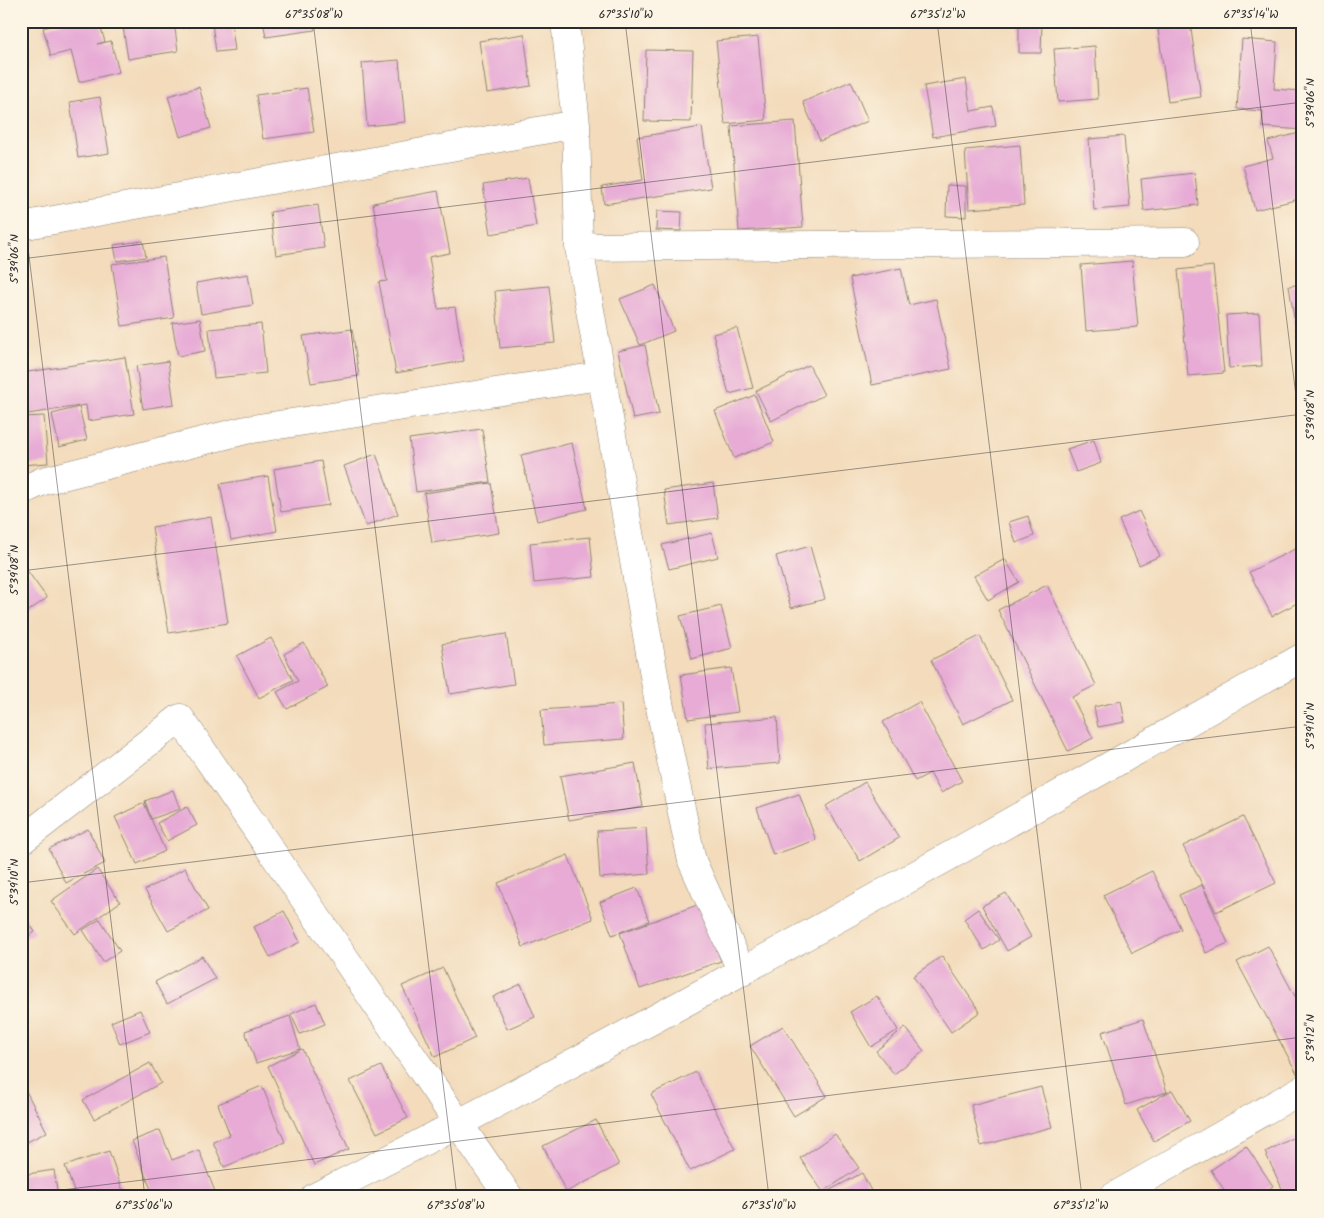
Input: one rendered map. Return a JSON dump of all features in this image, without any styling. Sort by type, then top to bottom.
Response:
[{"type":"street","points":[[565,21],[576,124],[578,247],[658,698],[692,861],[742,972]]},
{"type":"street","points":[[21,226],[576,124]]},
{"type":"street","points":[[578,247],[1185,242]]},
{"type":"street","points":[[21,491],[43,481],[246,430],[600,376]]},
{"type":"street","points":[[315,1197],[459,1124],[742,972],[1303,657]]},
{"type":"street","points":[[21,841],[180,718],[509,1197]]},
{"type":"street","points":[[1113,1197],[1300,1095]]},
{"type":"building","points":[[21,21],[24,21],[28,65],[21,66]]},
{"type":"building","points":[[69,21],[99,21],[105,42],[97,44],[111,41],[119,72],[79,82],[71,51],[51,56],[43,28]]},
{"type":"building","points":[[122,21],[174,21],[178,51],[128,59]]},
{"type":"building","points":[[181,21],[231,21],[235,50],[216,52],[212,23],[182,28]]},
{"type":"building","points":[[263,21],[313,21],[315,30],[266,37]]},
{"type":"building","points":[[1019,21],[1042,21],[1041,53],[1019,53]]},
{"type":"building","points":[[1190,23],[1201,97],[1168,102],[1158,29]]},
{"type":"building","points":[[524,34],[531,86],[487,93],[479,41]]},
{"type":"building","points":[[758,37],[766,120],[725,124],[716,41]]},
{"type":"building","points":[[1242,39],[1277,42],[1274,89],[1303,91],[1303,130],[1262,127],[1263,111],[1237,109]]},
{"type":"building","points":[[1095,46],[1098,99],[1058,102],[1054,49]]},
{"type":"building","points":[[646,50],[693,51],[691,122],[644,121]]},
{"type":"building","points":[[399,60],[405,122],[367,126],[362,63]]},
{"type":"building","points":[[966,79],[971,111],[993,107],[996,126],[933,137],[924,86]]},
{"type":"building","points":[[851,81],[868,121],[820,141],[803,102]]},
{"type":"building","points":[[199,87],[211,128],[180,137],[168,96]]},
{"type":"building","points":[[307,88],[314,132],[263,139],[256,95]]},
{"type":"building","points":[[100,97],[109,153],[78,158],[70,102]]},
{"type":"building","points":[[795,121],[803,227],[739,231],[731,126]]},
{"type":"building","points":[[702,127],[711,188],[604,204],[602,187],[643,180],[637,137]]},
{"type":"building","points":[[1303,132],[1303,198],[1255,210],[1243,166],[1273,158],[1268,141]]},
{"type":"building","points":[[1124,136],[1130,207],[1094,210],[1089,139]]},
{"type":"building","points":[[1020,145],[1024,205],[969,209],[965,150]]},
{"type":"building","points":[[1195,173],[1198,205],[1144,211],[1141,179]]},
{"type":"building","points":[[528,178],[536,226],[491,234],[483,185]]},
{"type":"building","points":[[947,185],[966,186],[966,217],[946,216]]},
{"type":"building","points":[[438,191],[450,253],[429,257],[438,309],[455,307],[464,361],[396,373],[379,282],[387,281],[373,203]]},
{"type":"building","points":[[318,205],[324,248],[276,255],[270,212]]},
{"type":"building","points":[[657,211],[682,212],[681,231],[656,230]]},
{"type":"building","points":[[143,241],[146,257],[117,261],[114,245]]},
{"type":"building","points":[[164,257],[174,318],[122,326],[112,264]]},
{"type":"building","points":[[1132,261],[1138,327],[1086,331],[1081,265]]},
{"type":"building","points":[[1213,266],[1224,373],[1188,376],[1178,270]]},
{"type":"building","points":[[901,268],[909,305],[936,299],[951,369],[872,385],[850,278]]},
{"type":"building","points":[[248,274],[253,305],[201,314],[196,283]]},
{"type":"building","points":[[1303,284],[1303,335],[1297,336],[1289,286]]},
{"type":"building","points":[[655,285],[674,331],[640,345],[620,299]]},
{"type":"building","points":[[549,286],[555,343],[500,348],[495,291]]},
{"type":"building","points":[[1259,313],[1262,366],[1229,368],[1226,315]]},
{"type":"building","points":[[200,319],[205,351],[178,356],[172,323]]},
{"type":"building","points":[[261,324],[266,373],[214,378],[209,329]]},
{"type":"building","points":[[737,328],[753,388],[729,394],[713,334]]},
{"type":"building","points":[[352,329],[359,376],[311,383],[303,336]]},
{"type":"building","points":[[21,332],[26,355],[21,356]]},
{"type":"building","points":[[645,345],[659,414],[633,419],[618,351]]},
{"type":"building","points":[[125,357],[134,414],[88,421],[86,405],[28,414],[22,373]]},
{"type":"building","points":[[168,361],[174,404],[143,409],[136,366]]},
{"type":"building","points":[[809,365],[824,395],[771,421],[756,391]]},
{"type":"building","points":[[755,395],[774,442],[734,458],[715,411]]},
{"type":"building","points":[[79,407],[87,440],[59,447],[52,414]]},
{"type":"building","points":[[44,416],[48,463],[21,465],[21,417]]},
{"type":"building","points":[[482,429],[490,482],[416,492],[409,439]]},
{"type":"building","points":[[1094,440],[1101,463],[1076,472],[1067,449]]},
{"type":"building","points":[[572,443],[587,509],[537,521],[521,455]]},
{"type":"building","points":[[376,454],[398,514],[366,526],[344,466]]},
{"type":"building","points":[[321,461],[329,505],[281,512],[274,469]]},
{"type":"building","points":[[268,476],[277,531],[231,540],[220,484]]},
{"type":"building","points":[[491,483],[499,533],[432,543],[424,493]]},
{"type":"building","points":[[713,483],[718,518],[669,525],[664,490]]},
{"type":"building","points":[[1139,511],[1160,556],[1139,565],[1119,520]]},
{"type":"building","points":[[1028,516],[1034,536],[1016,543],[1009,522]]},
{"type":"building","points":[[211,517],[228,623],[169,633],[152,527]]},
{"type":"building","points":[[712,533],[718,557],[669,569],[662,545]]},
{"type":"building","points":[[590,537],[594,577],[534,583],[530,543]]},
{"type":"building","points":[[1303,545],[1303,600],[1272,616],[1249,572]]},
{"type":"building","points":[[810,546],[825,599],[791,608],[776,556]]},
{"type":"building","points":[[1005,559],[1019,582],[988,600],[974,576]]},
{"type":"building","points":[[21,562],[47,598],[21,616]]},
{"type":"building","points":[[1047,585],[1096,685],[1072,697],[1093,738],[1068,751],[998,610]]},
{"type":"building","points":[[721,606],[732,648],[692,659],[680,616]]},
{"type":"building","points":[[506,634],[514,684],[450,694],[442,644]]},
{"type":"building","points":[[980,636],[1012,700],[963,724],[931,660]]},
{"type":"building","points":[[271,638],[293,680],[259,698],[237,656]]},
{"type":"building","points":[[304,643],[328,687],[287,709],[277,692],[298,681],[284,654]]},
{"type":"building","points":[[731,668],[738,712],[688,719],[681,675]]},
{"type":"building","points":[[1121,701],[1125,722],[1098,727],[1094,707]]},
{"type":"building","points":[[919,702],[962,781],[941,793],[930,773],[915,781],[883,722]]},
{"type":"building","points":[[621,704],[624,739],[544,745],[541,710]]},
{"type":"building","points":[[777,717],[780,763],[709,769],[705,723]]},
{"type":"building","points":[[635,763],[643,807],[569,820],[560,776]]},
{"type":"building","points":[[865,782],[899,838],[860,861],[826,806]]},
{"type":"building","points":[[173,790],[180,809],[151,819],[145,801]]},
{"type":"building","points":[[799,794],[816,840],[773,855],[757,808]]},
{"type":"building","points":[[144,803],[165,851],[137,864],[115,817]]},
{"type":"building","points":[[187,807],[197,825],[167,841],[157,823]]},
{"type":"building","points":[[1243,817],[1276,883],[1216,912],[1183,846]]},
{"type":"building","points":[[646,828],[649,874],[600,878],[597,831]]},
{"type":"building","points":[[88,829],[105,863],[66,883],[49,849]]},
{"type":"building","points":[[568,855],[593,919],[523,947],[498,883]]},
{"type":"building","points":[[185,868],[208,910],[168,931],[145,890]]},
{"type":"building","points":[[97,869],[120,902],[75,934],[51,901]]},
{"type":"building","points":[[1152,871],[1181,929],[1132,953],[1103,895]]},
{"type":"building","points":[[1202,885],[1228,943],[1206,953],[1179,895]]},
{"type":"building","points":[[637,888],[649,921],[612,935],[600,902]]},
{"type":"building","points":[[1006,893],[1031,937],[1007,951],[982,906]]},
{"type":"building","points":[[700,904],[721,961],[640,989],[620,933]]},
{"type":"building","points":[[978,909],[999,940],[984,950],[964,919]]},
{"type":"building","points":[[21,911],[35,932],[21,941]]},
{"type":"building","points":[[284,911],[300,942],[270,957],[254,927]]},
{"type":"building","points":[[100,919],[120,951],[103,962],[83,930]]},
{"type":"building","points":[[1268,946],[1303,1011],[1303,1072],[1298,1075],[1237,962]]},
{"type":"building","points":[[202,956],[215,979],[167,1004],[155,982]]},
{"type":"building","points":[[942,956],[980,1012],[951,1032],[913,976]]},
{"type":"building","points":[[443,968],[475,1038],[435,1057],[402,986]]},
{"type":"building","points":[[521,984],[535,1017],[507,1029],[493,997]]},
{"type":"building","points":[[877,996],[898,1030],[871,1047],[850,1012]]},
{"type":"building","points":[[316,1003],[325,1024],[300,1034],[291,1014]]},
{"type":"building","points":[[140,1010],[150,1032],[120,1044],[111,1022]]},
{"type":"building","points":[[290,1016],[300,1049],[256,1063],[245,1031]]},
{"type":"building","points":[[1143,1019],[1167,1092],[1126,1105],[1102,1032]]},
{"type":"building","points":[[783,1026],[827,1096],[794,1116],[750,1046]]},
{"type":"building","points":[[905,1027],[924,1051],[894,1074],[876,1051]]},
{"type":"building","points":[[302,1049],[349,1149],[314,1165],[268,1066]]},
{"type":"building","points":[[150,1063],[161,1083],[94,1119],[83,1100]]},
{"type":"building","points":[[381,1066],[408,1118],[377,1133],[350,1081]]},
{"type":"building","points":[[696,1072],[735,1149],[690,1171],[651,1094]]},
{"type":"building","points":[[21,1081],[47,1132],[21,1145]]},
{"type":"building","points":[[262,1086],[285,1142],[224,1167],[213,1142],[230,1135],[218,1104]]},
{"type":"building","points":[[1041,1087],[1052,1127],[981,1146],[971,1105]]},
{"type":"building","points":[[1172,1090],[1190,1121],[1154,1141],[1137,1110]]},
{"type":"building","points":[[596,1120],[619,1165],[566,1192],[543,1146]]},
{"type":"building","points":[[160,1130],[172,1160],[199,1150],[217,1197],[154,1197],[132,1141]]},
{"type":"building","points":[[1303,1133],[1303,1197],[1286,1197],[1265,1152]]},
{"type":"building","points":[[835,1134],[859,1168],[823,1192],[800,1158]]},
{"type":"building","points":[[1246,1146],[1273,1186],[1257,1197],[1229,1197],[1211,1170]]},
{"type":"building","points":[[109,1151],[125,1197],[76,1197],[65,1166]]},
{"type":"building","points":[[54,1170],[58,1197],[21,1197],[21,1175]]},
{"type":"building","points":[[862,1173],[874,1197],[817,1197]]},
{"type":"building","points":[[455,1191],[459,1197],[444,1197]]}]
